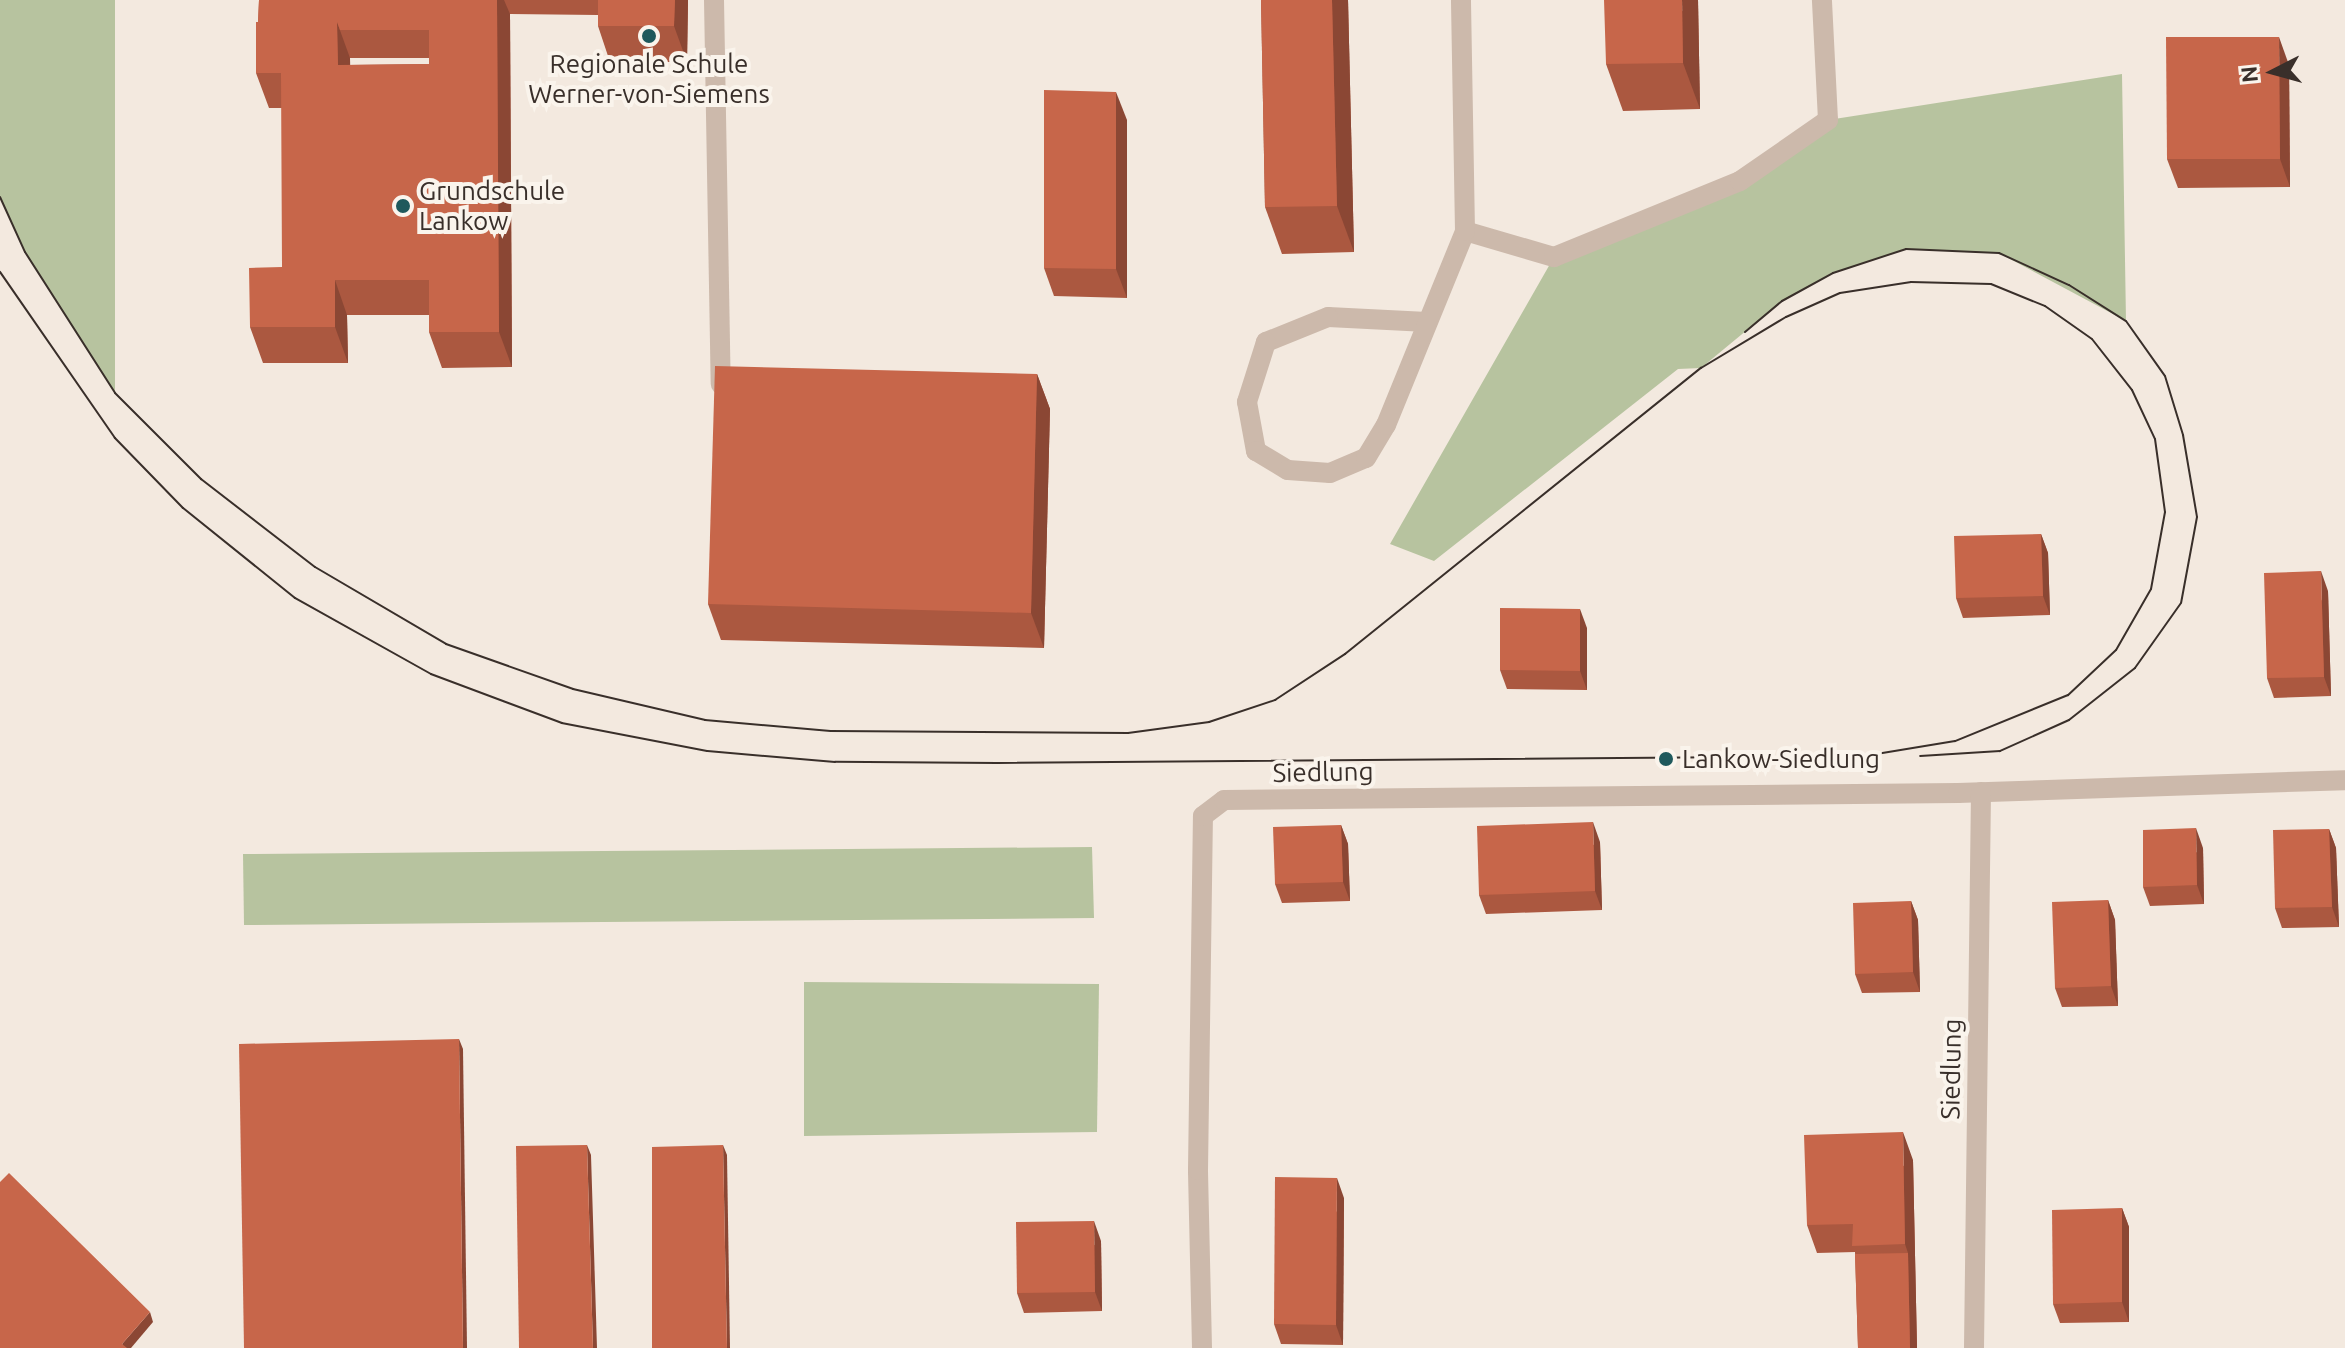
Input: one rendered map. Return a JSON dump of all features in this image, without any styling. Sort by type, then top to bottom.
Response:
[{"type":"street","points":[[714,0],[721,384]]},
{"type":"street","points":[[1427,322],[1328,317],[1266,342],[1247,402],[1256,451],[1288,470],[1330,473],[1366,458],[1386,425],[1465,231],[1461,0]]},
{"type":"street","points":[[1465,231],[1554,257],[1740,181],[1828,120],[1822,0]]},
{"type":"street","name":"Siedlung","points":[[1202,1348],[1198,1170],[1203,816],[1224,800],[1981,792],[2345,780]]},
{"type":"street","name":"Siedlung","points":[[1974,1348],[1981,792]]},
{"type":"green space","points":[[0,0],[115,0],[115,393],[25,252],[0,197]]},
{"type":"green space","points":[[2122,74],[2126,321],[1999,253],[1906,249],[1833,273],[1782,301],[1701,368],[1678,369],[1434,561],[1390,544],[1554,257],[1740,181],[1828,120]]},
{"type":"green space","points":[[1092,847],[1094,918],[244,925],[243,854]]},
{"type":"green space","points":[[804,982],[1099,984],[1097,1132],[804,1136]]},
{"type":"building","points":[[259,0],[429,0],[429,30],[340,30],[337,22],[258,22]]},
{"type":"building","name":"Grundschule Lankow","points":[[429,0],[497,0],[499,332],[429,332],[429,280],[335,280],[335,327],[250,327],[249,268],[282,267],[281,73],[256,73],[256,22],[337,22],[338,65],[429,64]]},
{"type":"building","points":[[598,0],[675,0],[674,26],[598,26]]},
{"type":"building","points":[[1261,0],[1332,0],[1337,206],[1265,207]]},
{"type":"building","points":[[1604,0],[1682,0],[1683,63],[1606,64]]},
{"type":"building","points":[[2166,37],[2279,37],[2280,159],[2167,159]]},
{"type":"building","points":[[1044,90],[1116,92],[1116,269],[1044,268]]},
{"type":"building","points":[[715,366],[1037,374],[1031,613],[708,604]]},
{"type":"building","points":[[2041,534],[2043,596],[1956,598],[1954,536]]},
{"type":"building","points":[[2321,571],[2324,677],[2267,678],[2264,573]]},
{"type":"building","points":[[1500,608],[1580,609],[1580,671],[1500,670]]},
{"type":"building","points":[[1593,822],[1595,891],[1479,895],[1477,826]]},
{"type":"building","points":[[1341,825],[1343,882],[1275,884],[1273,827]]},
{"type":"building","points":[[2196,828],[2197,885],[2143,887],[2143,830]]},
{"type":"building","points":[[2329,829],[2332,907],[2275,908],[2273,830]]},
{"type":"building","points":[[2108,900],[2111,986],[2055,988],[2052,902]]},
{"type":"building","points":[[1911,901],[1913,972],[1855,974],[1853,903]]},
{"type":"building","points":[[459,1039],[463,1348],[244,1348],[239,1044]]},
{"type":"building","points":[[1903,1132],[1905,1244],[1852,1246],[1853,1224],[1807,1225],[1804,1135]]},
{"type":"building","points":[[587,1145],[593,1348],[519,1348],[516,1146]]},
{"type":"building","points":[[723,1145],[727,1348],[652,1348],[652,1147]]},
{"type":"building","points":[[9,1173],[150,1312],[122,1344],[127,1348],[0,1348],[0,1182]]},
{"type":"building","points":[[1275,1177],[1337,1178],[1336,1325],[1274,1324]]},
{"type":"building","points":[[2122,1208],[2122,1302],[2053,1304],[2052,1210]]},
{"type":"building","points":[[1094,1221],[1095,1292],[1017,1293],[1016,1222]]},
{"type":"building","points":[[1908,1253],[1910,1348],[1858,1348],[1855,1254]]},
{"type":"tram line","points":[[0,197],[25,252],[115,393],[201,479],[315,567],[446,644],[573,689],[705,720],[831,731],[1128,733],[1209,722],[1275,700],[1345,654],[1701,368],[1786,317],[1840,293],[1911,282],[1991,284],[2045,306],[2092,339],[2132,390],[2155,439],[2165,512],[2151,589],[2116,650],[2068,695],[1955,741],[1864,756],[997,763],[835,762],[707,751],[562,723],[431,674],[295,598],[183,508],[115,438],[0,272]]},
{"type":"tram line","points":[[1745,332],[1782,301],[1833,273],[1906,249],[1999,253],[2069,285],[2126,321],[2165,376],[2183,435],[2197,517],[2181,603],[2135,668],[2069,720],[2000,751],[1920,756]]},
{"type":"place","name":"Regionale Schule Werner-von-Siemens","points":[[649,36]]},
{"type":"place","name":"Grundschule Lankow","points":[[403,206]]},
{"type":"place","name":"Lankow-Siedlung","points":[[1666,759]]}]
